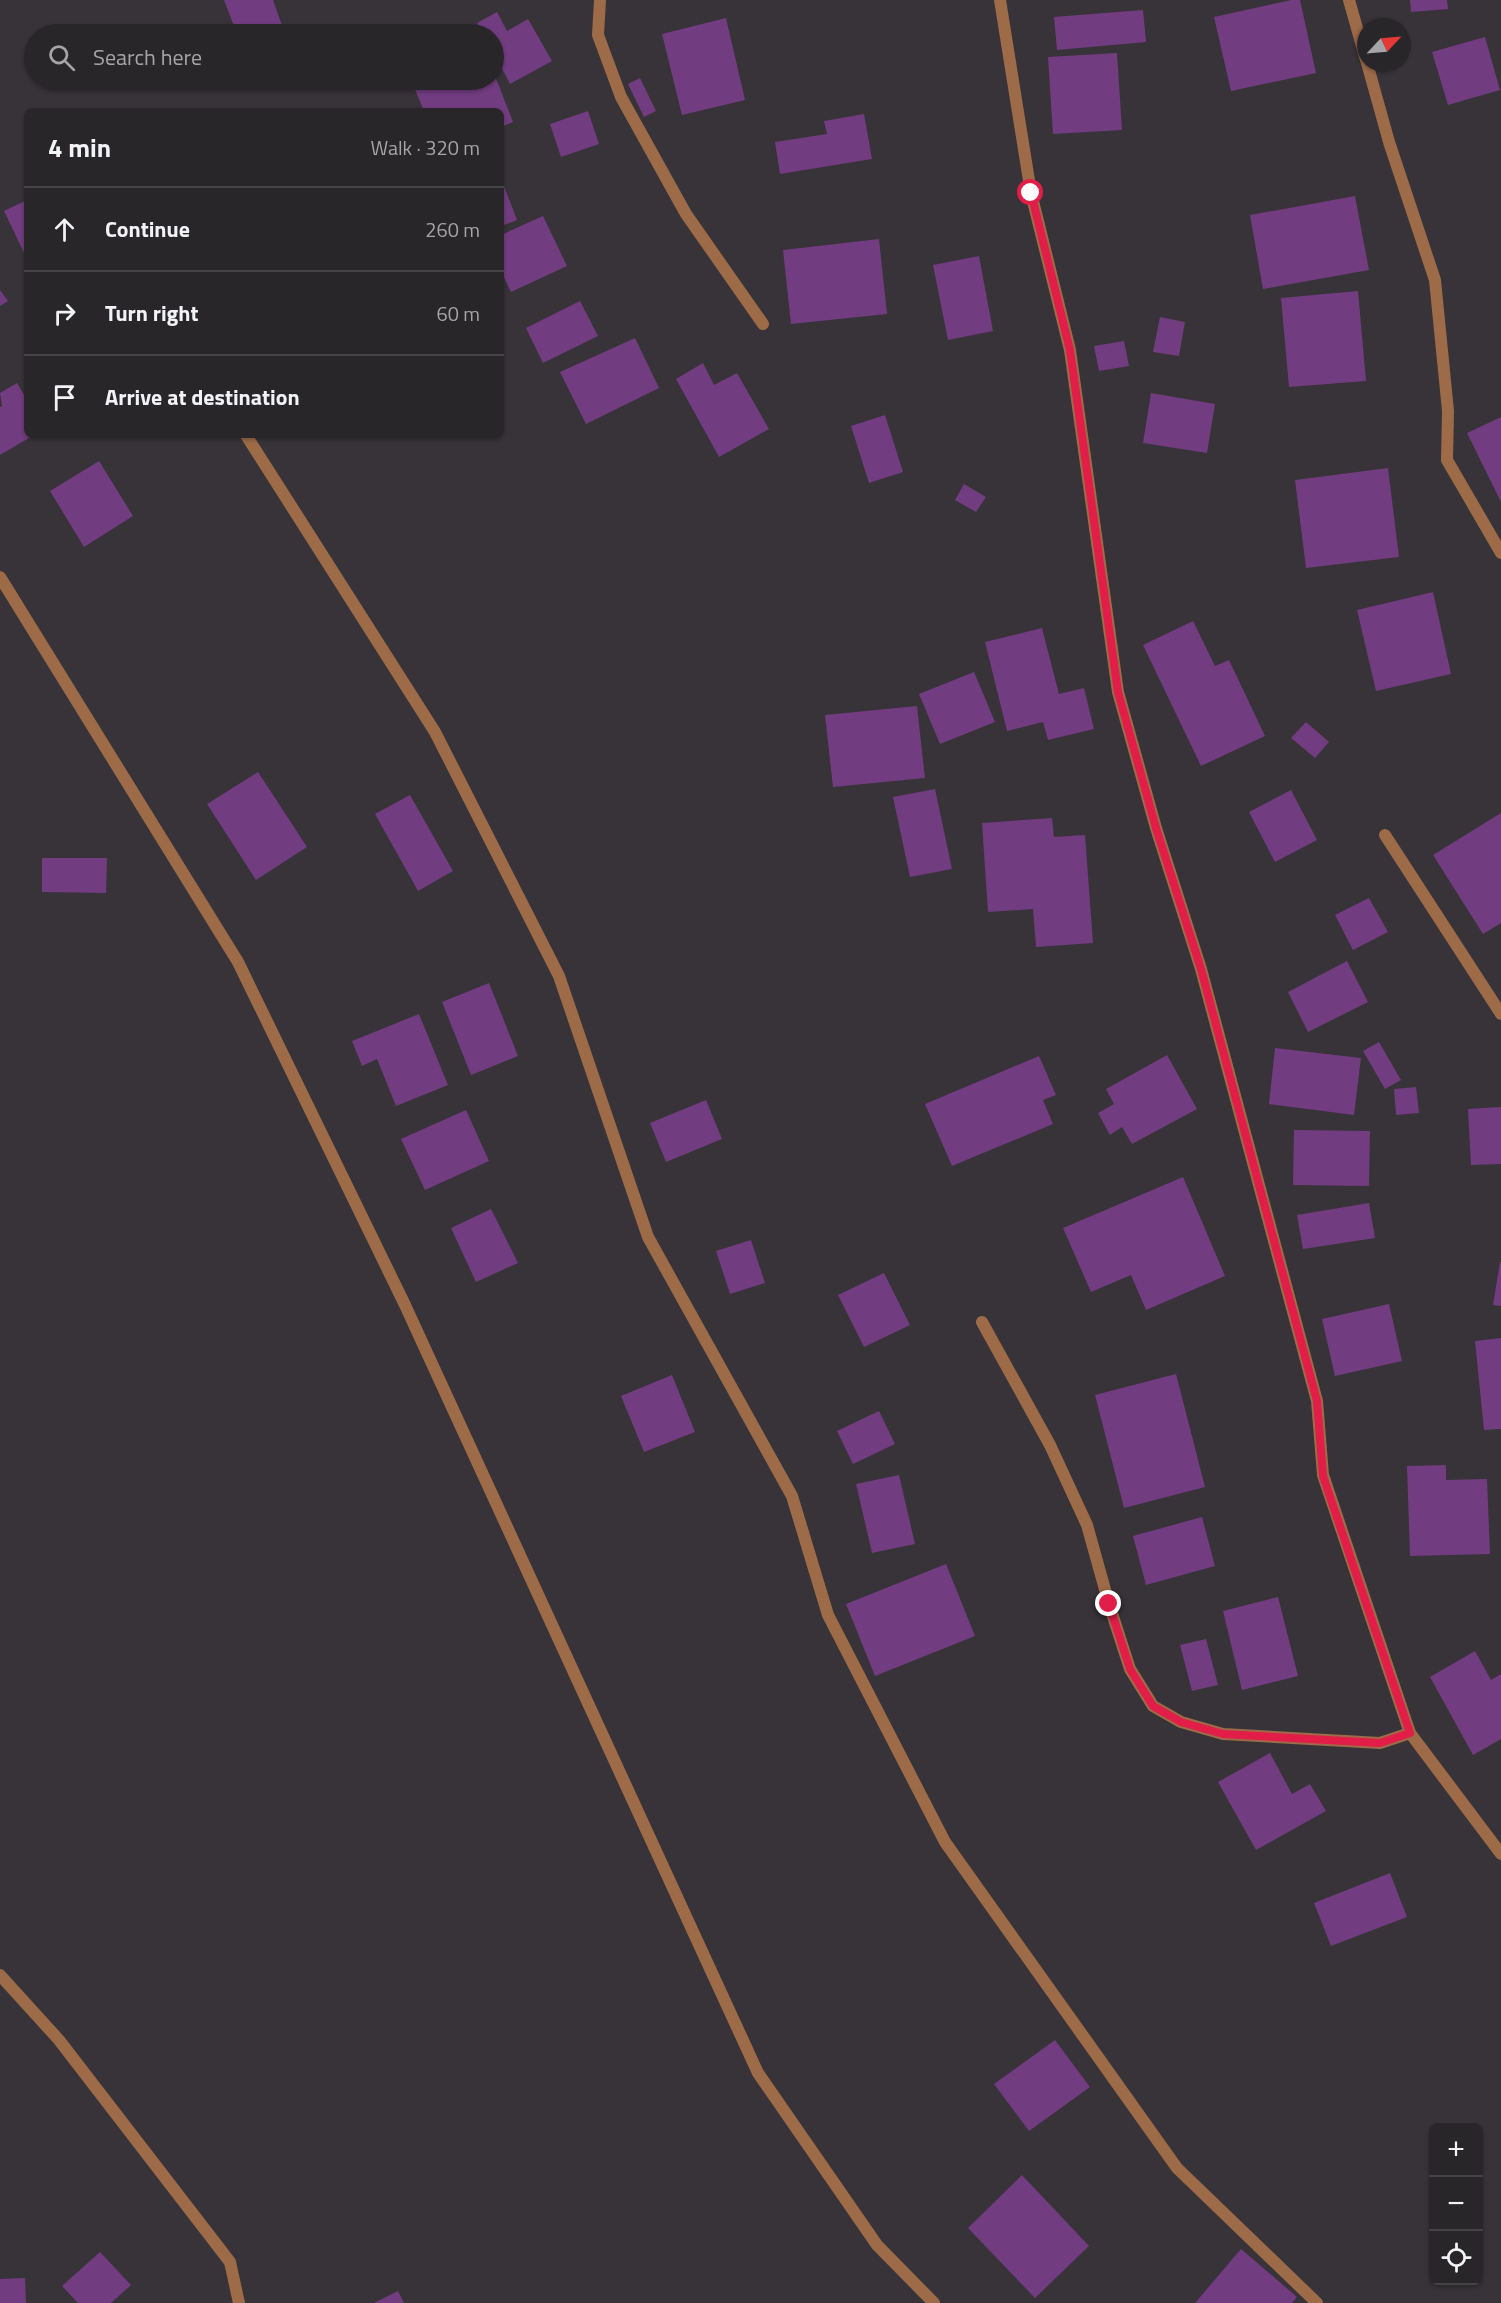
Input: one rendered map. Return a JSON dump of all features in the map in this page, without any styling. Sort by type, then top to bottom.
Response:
[{"type":"street","points":[[600,0],[598,35],[621,97],[686,214],[763,324]]},
{"type":"street","points":[[1000,0],[1031,193],[1070,350],[1118,692],[1156,828],[1201,969],[1314,1389],[1323,1476],[1410,1733],[1501,1854]]},
{"type":"street","points":[[1349,0],[1357,29]]},
{"type":"street","points":[[1369,72],[1389,142],[1435,280],[1448,411],[1447,460],[1501,552]]},
{"type":"street","points":[[248,438],[435,732],[559,976],[648,1237],[792,1496],[828,1615],[945,1842],[1177,2168],[1317,2303]]},
{"type":"street","points":[[0,578],[238,962],[405,1305],[758,2073],[877,2245],[934,2303]]},
{"type":"street","points":[[1385,835],[1501,1014]]},
{"type":"street","points":[[982,1322],[1050,1445],[1087,1526],[1130,1669],[1153,1706],[1181,1722],[1223,1734],[1380,1743],[1410,1733]]},
{"type":"street","points":[[0,1975],[59,2040],[230,2262],[239,2303]]},
{"type":"building","points":[[224,0],[273,0],[281,24],[233,24]]},
{"type":"building","points":[[1300,0],[1316,73],[1231,91],[1214,17]]},
{"type":"building","points":[[1410,0],[1447,0],[1448,9],[1411,12]]},
{"type":"building","points":[[1143,10],[1146,42],[1057,50],[1054,17]]},
{"type":"building","points":[[497,12],[503,24],[478,24]]},
{"type":"building","points":[[726,18],[745,100],[682,115],[662,34]]},
{"type":"building","points":[[528,19],[552,61],[510,84],[504,72],[504,25],[507,31]]},
{"type":"building","points":[[1485,37],[1500,90],[1448,105],[1432,52]]},
{"type":"building","points":[[1117,53],[1122,130],[1053,134],[1048,57]]},
{"type":"building","points":[[640,78],[656,111],[644,117],[628,84]]},
{"type":"building","points":[[415,90],[501,90],[513,122],[504,126],[504,108],[423,108]]},
{"type":"building","points":[[588,111],[599,144],[561,157],[550,124]]},
{"type":"building","points":[[864,114],[872,159],[780,174],[775,142],[827,134],[824,121]]},
{"type":"building","points":[[504,186],[517,220],[504,225]]},
{"type":"building","points":[[1355,196],[1369,270],[1263,289],[1250,215]]},
{"type":"building","points":[[24,201],[24,253],[4,211]]},
{"type":"building","points":[[543,216],[567,266],[511,292],[504,277],[504,234]]},
{"type":"building","points":[[879,239],[887,314],[791,324],[783,250]]},
{"type":"building","points":[[979,256],[993,331],[948,340],[933,265]]},
{"type":"building","points":[[0,290],[8,301],[0,306]]},
{"type":"building","points":[[1358,291],[1366,381],[1289,387],[1281,298]]},
{"type":"building","points":[[580,301],[598,336],[543,363],[526,328]]},
{"type":"building","points":[[1160,317],[1185,322],[1179,356],[1153,352]]},
{"type":"building","points":[[635,338],[659,388],[586,424],[560,372]]},
{"type":"building","points":[[1124,341],[1129,366],[1099,371],[1094,346]]},
{"type":"building","points":[[703,363],[714,385],[737,373],[769,429],[719,457],[676,379]]},
{"type":"building","points":[[17,383],[24,395],[24,438],[29,438],[0,455],[0,407],[2,406],[0,393]]},
{"type":"building","points":[[1151,393],[1215,404],[1207,453],[1143,443]]},
{"type":"building","points":[[885,415],[903,472],[869,483],[851,426]]},
{"type":"building","points":[[1501,417],[1501,502],[1467,433]]},
{"type":"building","points":[[99,461],[133,516],[84,547],[50,491]]},
{"type":"building","points":[[1388,468],[1399,557],[1306,568],[1295,480]]},
{"type":"building","points":[[964,484],[986,497],[976,512],[955,500]]},
{"type":"building","points":[[1433,592],[1451,674],[1376,691],[1357,610]]},
{"type":"building","points":[[1193,621],[1215,666],[1229,660],[1265,736],[1201,766],[1143,645]]},
{"type":"building","points":[[1042,628],[1059,694],[1084,688],[1094,729],[1048,740],[1043,722],[1007,731],[985,642]]},
{"type":"building","points":[[974,672],[995,722],[940,744],[919,694]]},
{"type":"building","points":[[917,706],[925,778],[833,787],[825,715]]},
{"type":"building","points":[[1306,722],[1329,742],[1315,758],[1291,738]]},
{"type":"building","points":[[258,772],[307,847],[256,880],[207,804]]},
{"type":"building","points":[[935,789],[952,869],[910,877],[893,797]]},
{"type":"building","points":[[1291,790],[1317,840],[1275,862],[1249,812]]},
{"type":"building","points":[[410,795],[453,871],[418,891],[375,814]]},
{"type":"building","points":[[1501,813],[1501,923],[1483,934],[1433,855]]},
{"type":"building","points":[[1052,818],[1054,837],[1085,835],[1093,943],[1036,947],[1033,909],[988,912],[982,823]]},
{"type":"building","points":[[42,858],[107,858],[106,893],[42,892]]},
{"type":"building","points":[[1369,898],[1388,932],[1353,950],[1335,915]]},
{"type":"building","points":[[1347,961],[1368,1002],[1308,1032],[1288,992]]},
{"type":"building","points":[[489,983],[518,1056],[471,1075],[442,1002]]},
{"type":"building","points":[[419,1014],[448,1085],[396,1106],[377,1059],[362,1066],[352,1041]]},
{"type":"building","points":[[1379,1042],[1401,1080],[1385,1089],[1363,1051]]},
{"type":"building","points":[[1275,1048],[1361,1058],[1354,1115],[1269,1104]]},
{"type":"building","points":[[1167,1055],[1197,1109],[1132,1144],[1122,1127],[1110,1135],[1098,1113],[1114,1104],[1106,1089]]},
{"type":"building","points":[[1039,1056],[1056,1095],[1043,1100],[1053,1124],[952,1166],[925,1104]]},
{"type":"building","points":[[1416,1087],[1419,1113],[1396,1115],[1394,1089]]},
{"type":"building","points":[[706,1100],[722,1139],[666,1162],[650,1123]]},
{"type":"building","points":[[1501,1107],[1501,1164],[1471,1165],[1468,1109]]},
{"type":"building","points":[[466,1110],[489,1161],[425,1190],[401,1139]]},
{"type":"building","points":[[1294,1130],[1370,1131],[1369,1186],[1293,1185]]},
{"type":"building","points":[[1183,1177],[1225,1276],[1146,1310],[1131,1275],[1091,1292],[1063,1228]]},
{"type":"building","points":[[1369,1203],[1375,1238],[1303,1249],[1297,1215]]},
{"type":"building","points":[[491,1209],[518,1263],[476,1282],[451,1228]]},
{"type":"building","points":[[751,1240],[765,1283],[730,1294],[716,1251]]},
{"type":"building","points":[[1501,1262],[1501,1306],[1493,1305]]},
{"type":"building","points":[[884,1273],[910,1325],[864,1347],[838,1295]]},
{"type":"building","points":[[1389,1304],[1402,1361],[1335,1376],[1322,1319]]},
{"type":"building","points":[[1501,1338],[1501,1429],[1484,1430],[1475,1341]]},
{"type":"building","points":[[1176,1374],[1205,1487],[1124,1508],[1095,1395]]},
{"type":"building","points":[[672,1375],[695,1432],[644,1452],[621,1396]]},
{"type":"building","points":[[879,1411],[895,1444],[853,1464],[837,1431]]},
{"type":"building","points":[[1446,1465],[1446,1480],[1487,1479],[1490,1554],[1410,1556],[1407,1466]]},
{"type":"building","points":[[899,1475],[915,1544],[872,1553],[856,1484]]},
{"type":"building","points":[[1202,1517],[1215,1566],[1146,1585],[1133,1536]]},
{"type":"building","points":[[946,1564],[975,1636],[875,1676],[846,1604]]},
{"type":"building","points":[[1278,1597],[1298,1676],[1242,1690],[1223,1611]]},
{"type":"building","points":[[1206,1639],[1218,1685],[1192,1691],[1180,1645]]},
{"type":"building","points":[[1475,1651],[1491,1680],[1501,1674],[1501,1739],[1473,1755],[1430,1677]]},
{"type":"building","points":[[1270,1753],[1292,1794],[1310,1784],[1326,1811],[1256,1850],[1218,1782]]},
{"type":"building","points":[[1390,1873],[1407,1917],[1331,1946],[1314,1903]]},
{"type":"building","points":[[1055,2040],[1090,2087],[1029,2131],[994,2084]]},
{"type":"building","points":[[1022,2175],[1089,2246],[1035,2298],[968,2228]]},
{"type":"building","points":[[1241,2249],[1297,2297],[1292,2303],[1195,2303]]},
{"type":"building","points":[[100,2252],[131,2285],[111,2303],[78,2303],[62,2286]]},
{"type":"building","points":[[25,2278],[26,2303],[0,2303],[0,2279]]},
{"type":"building","points":[[398,2291],[404,2303],[374,2303]]},
{"type":"route","points":[[1031,193],[1070,350],[1118,692],[1156,828],[1201,969],[1317,1401],[1323,1476],[1410,1733],[1380,1743],[1223,1734],[1181,1722],[1153,1706],[1130,1669],[1109,1604]]}]
